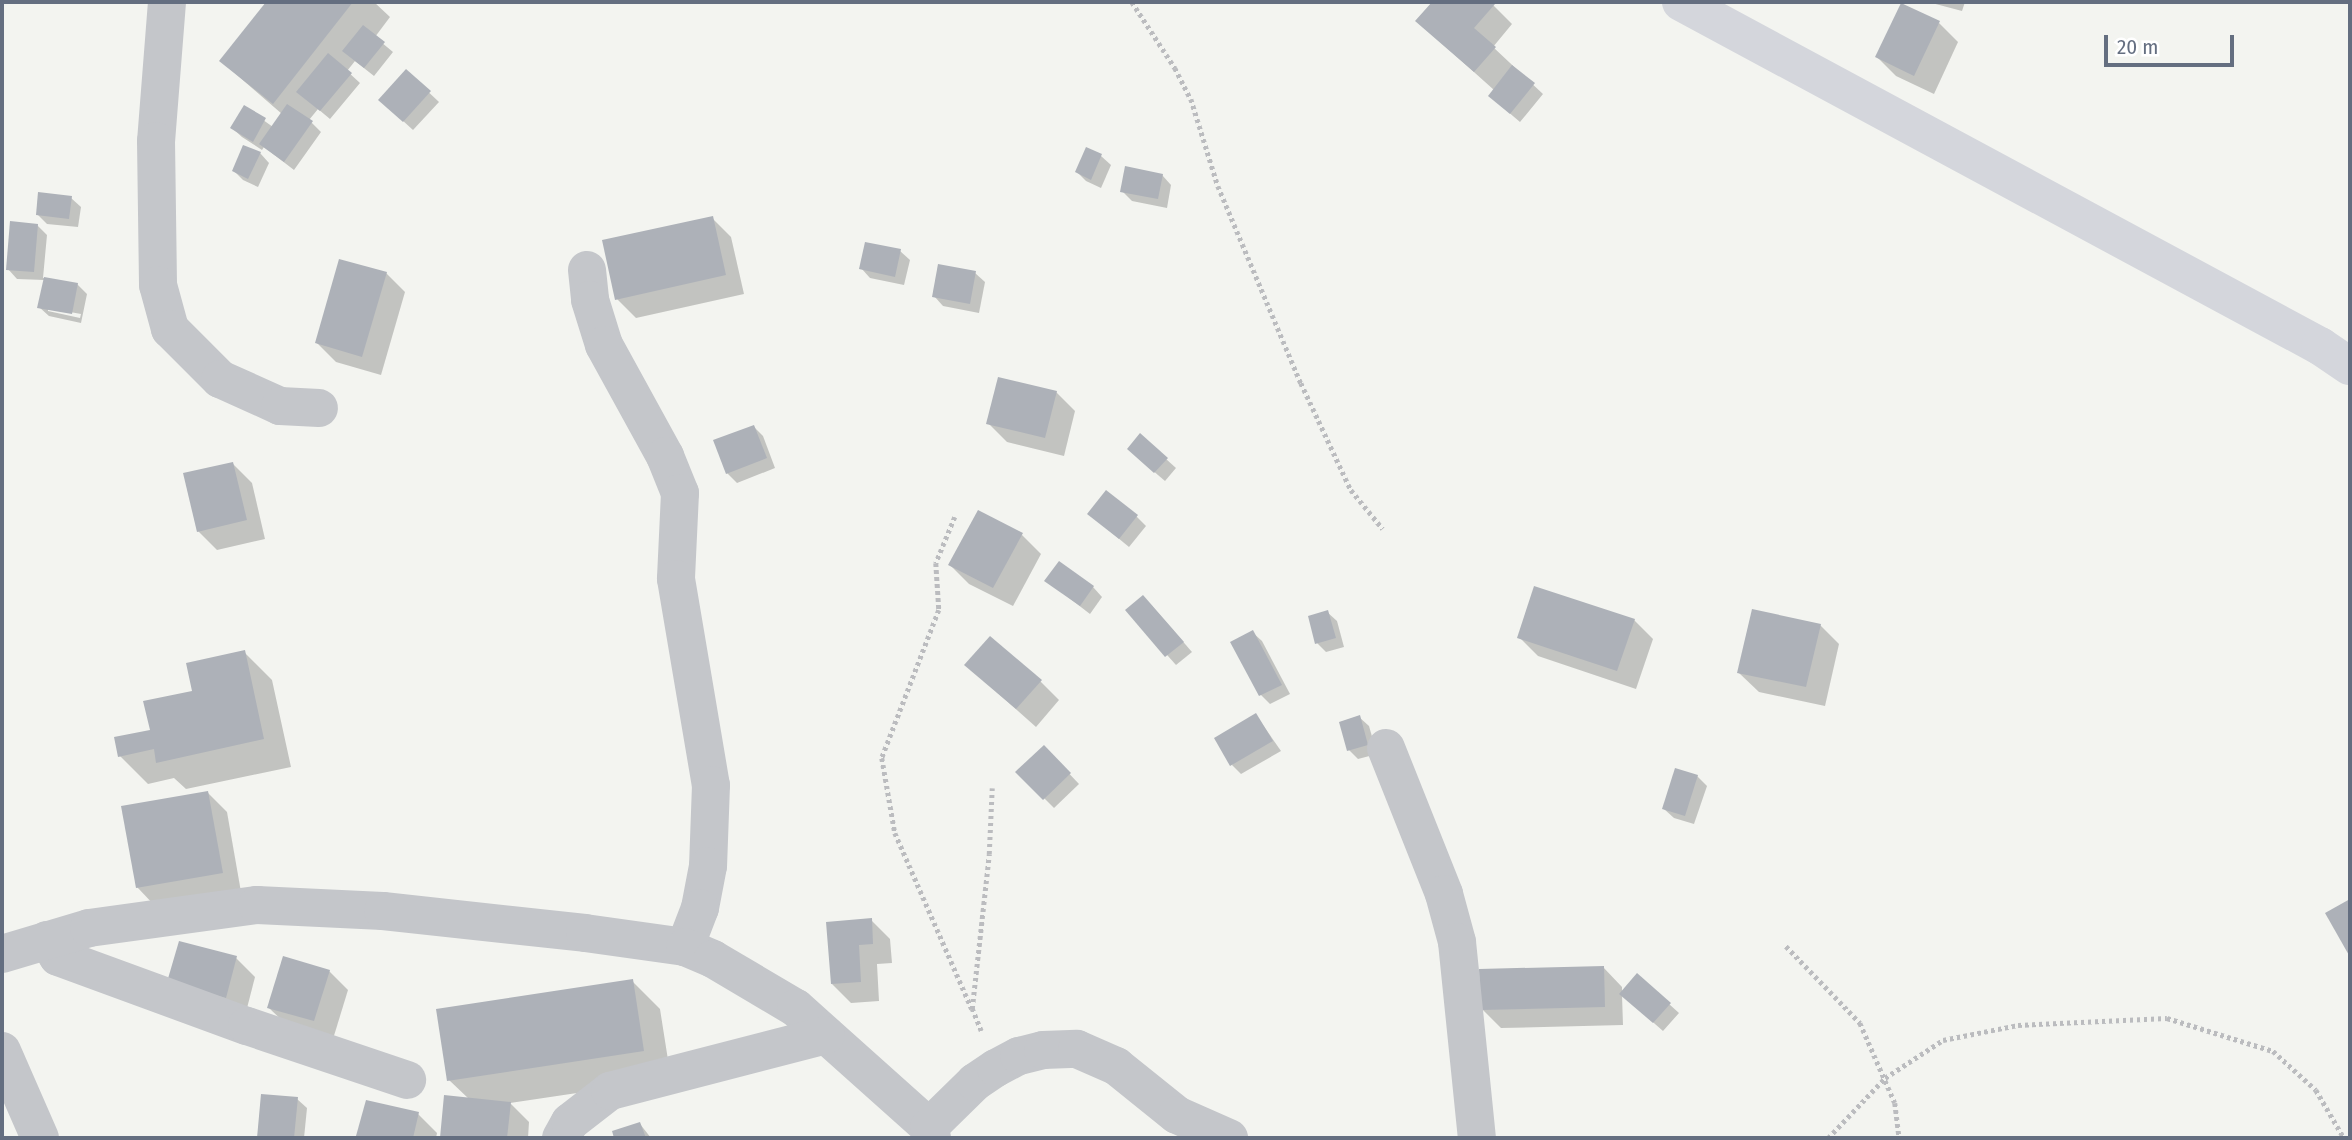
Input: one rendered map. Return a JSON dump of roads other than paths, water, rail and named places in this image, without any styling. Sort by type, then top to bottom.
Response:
[{"type":"main road","points":[[1681,2],[2320,346],[2350,366]]},
{"type":"street","points":[[167,2],[156,141],[158,285],[170,329],[220,379],[280,407],[319,408]]},
{"type":"street","points":[[587,270],[590,300],[604,345],[665,456],[680,493],[676,579],[711,785],[708,866],[699,908],[685,947]]},
{"type":"street","points":[[1386,748],[1444,894],[1457,942],[1477,1138]]},
{"type":"street","points":[[2,954],[89,928],[257,905],[383,911],[685,947],[713,959],[796,1008],[930,1132],[975,1082],[996,1068],[1019,1056],[1043,1050],[1076,1049],[1116,1066],[1177,1115],[1229,1138]]},
{"type":"street","points":[[47,940],[58,957],[247,1026],[407,1080]]},
{"type":"street","points":[[561,1138],[570,1122],[610,1091],[826,1035]]},
{"type":"street","points":[[2,1051],[24,1125]]}]
